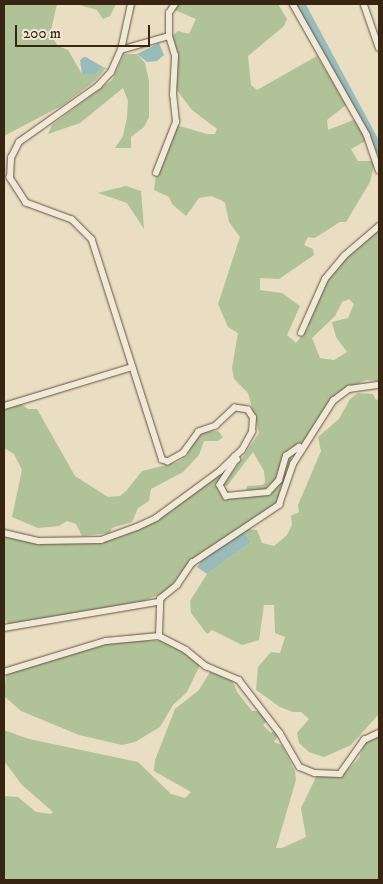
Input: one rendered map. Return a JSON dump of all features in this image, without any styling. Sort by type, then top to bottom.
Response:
[{"type":"street","points":[[4,533],[39,541],[110,538],[156,518],[220,471],[251,438],[254,426],[248,410],[239,407],[216,426],[199,432],[187,450],[174,460],[162,460],[92,240],[72,220],[26,203],[16,192],[9,172],[18,142],[98,86],[111,72],[121,50],[131,4]]},
{"type":"street","points":[[156,173],[176,117],[173,95],[175,56],[169,36],[169,13],[174,4]]},
{"type":"street","points":[[293,4],[367,135],[379,170]]},
{"type":"street","points":[[364,4],[379,47]]},
{"type":"street","points":[[121,50],[169,36]]},
{"type":"street","points":[[301,333],[325,278],[344,256],[379,226]]},
{"type":"street","points":[[4,406],[132,367]]},
{"type":"street","points":[[4,628],[158,602],[177,585],[192,563],[279,504],[293,464],[341,394],[360,386],[379,385]]},
{"type":"street","points":[[235,456],[237,459],[220,485],[226,496],[268,492],[279,480],[286,456],[299,447],[302,449]]},
{"type":"street","points":[[158,602],[162,630],[159,636]]},
{"type":"street","points":[[4,672],[106,641],[159,636],[186,650],[206,666],[239,680],[280,733],[300,768],[315,773],[340,774],[364,740],[379,733]]},
{"type":"green space","points":[[4,4],[57,4],[50,34],[58,46],[68,50],[82,74],[96,74],[103,67],[106,68],[95,81],[63,105],[4,136]]},
{"type":"green space","points":[[76,4],[116,4],[110,16],[103,19],[97,10]]},
{"type":"green space","points":[[175,4],[278,4],[287,19],[284,26],[248,56],[251,85],[257,90],[317,56],[346,105],[327,120],[328,130],[356,119],[367,140],[351,149],[358,161],[375,161],[370,182],[346,222],[340,222],[315,238],[308,237],[304,245],[313,249],[314,255],[279,279],[260,278],[260,290],[282,293],[300,306],[287,335],[296,343],[308,328],[310,313],[324,280],[347,256],[379,230],[379,381],[366,380],[335,395],[305,441],[284,454],[277,478],[264,491],[246,490],[247,486],[263,485],[265,482],[264,471],[253,452],[227,486],[223,486],[259,433],[248,393],[234,379],[232,368],[238,333],[228,327],[218,304],[240,237],[229,222],[225,203],[221,200],[211,196],[199,198],[186,216],[172,204],[169,197],[154,190],[156,173],[164,161],[165,148],[176,125],[207,134],[215,134],[217,129],[192,110],[176,89],[173,35],[178,31],[189,34],[196,19],[175,10]],"holes":[[[349,299],[354,304],[348,318],[332,322],[336,337],[347,352],[334,360],[320,358],[312,338],[335,316],[342,302]]]},
{"type":"green space","points":[[124,54],[137,54],[145,63],[149,81],[149,117],[144,127],[131,137],[131,148],[115,148],[123,136],[127,117],[128,101],[123,88],[80,123],[48,134],[52,125],[112,80]]},
{"type":"green space","points":[[126,186],[141,191],[144,229],[127,203],[98,193]]},
{"type":"green space","points":[[358,393],[373,394],[376,400],[379,399],[379,714],[351,745],[324,757],[309,752],[299,743],[297,733],[309,719],[301,712],[293,712],[280,707],[256,690],[258,667],[271,652],[280,653],[285,637],[275,633],[274,605],[264,605],[259,640],[242,645],[212,630],[207,634],[191,613],[190,601],[207,574],[251,542],[244,532],[247,529],[257,530],[262,543],[274,546],[287,535],[292,525],[291,516],[299,512],[298,505],[321,451],[318,437],[339,419],[350,399]]},
{"type":"green space","points":[[21,404],[28,409],[37,409],[75,476],[108,497],[120,496],[142,471],[178,462],[187,456],[193,442],[202,432],[218,431],[223,437],[218,441],[204,441],[199,455],[183,472],[151,489],[149,501],[138,508],[132,522],[112,528],[110,533],[82,536],[76,524],[67,521],[59,526],[38,528],[12,517],[22,470],[14,454],[4,448],[4,410]]},
{"type":"green space","points":[[289,457],[292,459],[277,504],[191,560],[167,591],[144,601],[71,616],[10,624],[4,620],[4,533],[38,542],[116,538],[134,531],[219,474],[223,474],[218,490],[223,495],[268,495]]},
{"type":"green space","points":[[125,640],[163,641],[184,651],[200,665],[187,692],[173,705],[160,727],[135,742],[122,745],[79,735],[21,711],[4,696],[6,675],[87,648]]},
{"type":"green space","points":[[210,672],[231,677],[237,692],[252,711],[258,711],[268,720],[263,725],[271,733],[275,730],[278,736],[274,742],[282,745],[295,771],[296,780],[276,848],[282,848],[306,837],[301,808],[317,775],[342,776],[359,758],[365,743],[379,736],[379,880],[4,880],[4,796],[18,797],[36,812],[51,814],[53,812],[22,785],[4,761],[4,730],[29,739],[138,762],[171,794],[185,798],[191,792],[154,771],[155,760],[175,709],[199,690]]},
{"type":"water","points":[[159,43],[164,55],[157,61],[147,62],[137,54]]},
{"type":"water","points":[[84,57],[103,67],[96,74],[82,74],[80,60]]},
{"type":"water","points":[[244,532],[251,542],[207,574],[197,567],[205,557]]},
{"type":"waterway","points":[[301,4],[379,149]]}]
